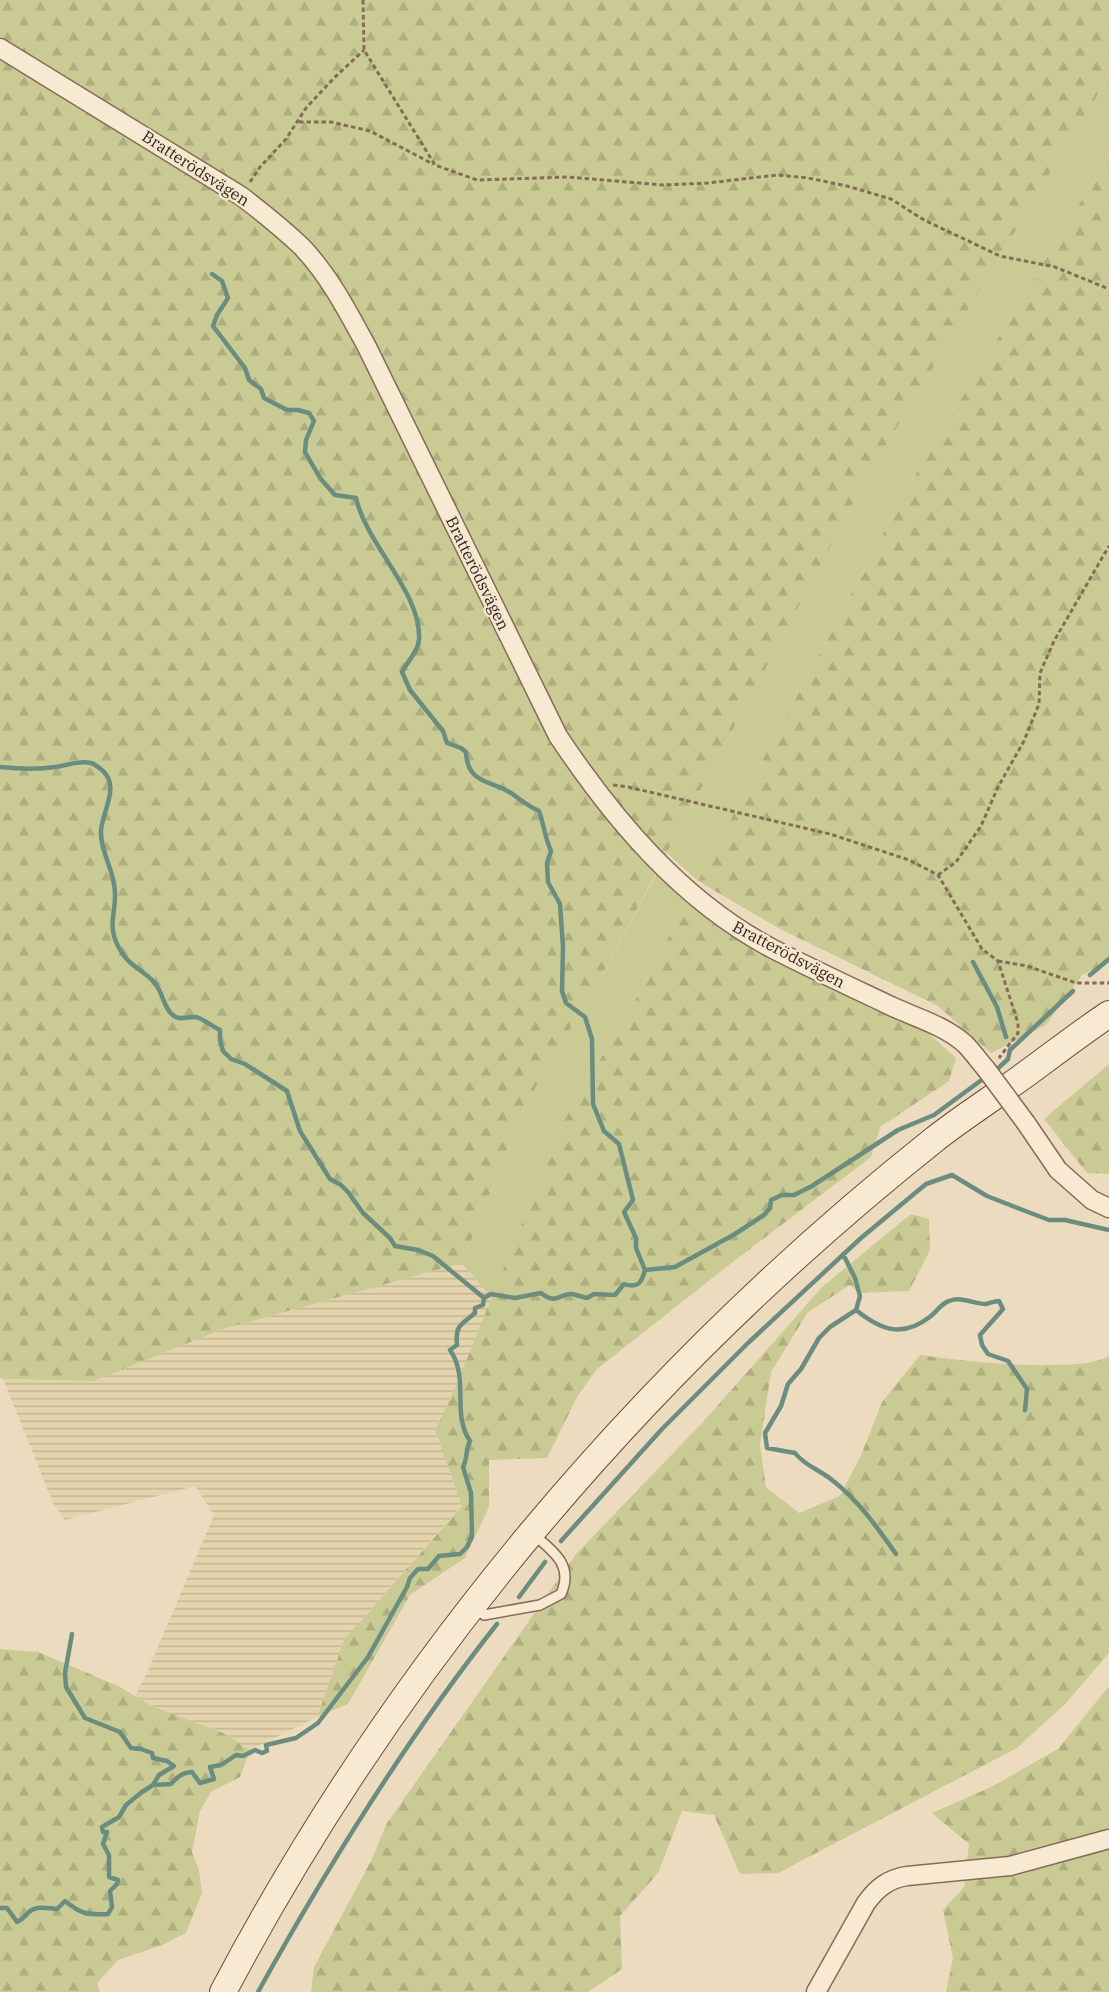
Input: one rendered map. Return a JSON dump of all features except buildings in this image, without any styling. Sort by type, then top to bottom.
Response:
[{"type":"main road","points":[[241,1992],[343,1816],[403,1726],[484,1615],[537,1537],[605,1446],[677,1370],[794,1258],[936,1138],[1109,1014]]},
{"type":"main road","points":[[223,1992],[331,1806],[376,1739],[472,1606],[696,1373],[805,1268],[947,1150],[1109,1034]]},
{"type":"street","name":"Bratterödsvägen","points":[[0,48],[241,196],[274,221],[303,248],[339,295],[403,419],[558,736],[579,768],[615,814],[669,873],[730,923],[773,948],[936,1025],[964,1044],[986,1069],[1058,1170],[1092,1200],[1109,1208]]},
{"type":"street","points":[[816,1992],[866,1903],[874,1891],[886,1882],[907,1876],[1010,1866],[1109,1839]]},
{"type":"lane","points":[[484,1615],[540,1605],[561,1594],[566,1575],[562,1564],[537,1537]]},
{"type":"path","points":[[363,0],[364,50],[435,165]]},
{"type":"path","points":[[241,196],[260,167],[286,140],[306,108],[364,50]]},
{"type":"path","points":[[299,122],[331,122],[370,131],[435,165],[477,180],[568,177],[663,185],[708,183],[777,175],[808,178],[847,186],[891,199],[924,220],[1000,256],[1055,267],[1109,289]]},
{"type":"path","points":[[938,875],[956,862],[981,826],[998,787],[1024,741],[1039,704],[1040,673],[1054,641],[1109,546]]},
{"type":"path","points":[[597,790],[609,785],[628,787],[821,831],[909,860],[938,875],[982,949],[998,961],[1027,966],[1076,983],[1109,983]]},
{"type":"path","points":[[986,1069],[1001,1056],[1018,1033],[1018,1023],[998,961]]},
{"type":"shaded area","points":[[462,1263],[492,1298],[456,1386],[435,1430],[462,1505],[344,1640],[317,1717],[250,1750],[223,1733],[152,1706],[135,1696],[214,1515],[195,1486],[65,1520],[53,1503],[3,1379],[94,1381],[220,1330]]},
{"type":"green space","points":[[0,0],[1109,0],[1109,76],[873,467],[597,984],[525,1106],[462,1263],[220,1330],[94,1381],[0,1378]]},
{"type":"green space","points":[[1109,76],[1109,155],[908,487],[698,881],[667,853],[873,467]]},
{"type":"green space","points":[[1109,155],[1109,962],[1082,975],[1046,1025],[991,1053],[938,1006],[778,928],[698,881],[908,487]]},
{"type":"green space","points":[[657,873],[688,900],[633,1004],[562,1124],[492,1298],[462,1263],[525,1106],[597,984]]},
{"type":"green space","points":[[688,900],[862,1001],[928,1033],[956,1058],[949,1081],[880,1127],[871,1157],[597,1369],[577,1397],[547,1458],[489,1460],[489,1507],[465,1558],[410,1595],[348,1704],[317,1717],[344,1640],[462,1506],[435,1430],[456,1386],[562,1124],[633,1004]]},
{"type":"green space","points":[[1109,1064],[1109,1174],[1087,1173],[1044,1119]]},
{"type":"green space","points":[[911,1214],[929,1219],[930,1250],[909,1291],[859,1293],[850,1285],[808,1312],[771,1372],[760,1445],[766,1487],[799,1513],[840,1496],[862,1453],[882,1402],[920,1355],[987,1363],[1038,1365],[1082,1364],[1109,1356],[1109,1653],[1066,1703],[1017,1748],[778,1873],[740,1874],[714,1815],[682,1811],[658,1873],[620,1916],[622,1969],[588,1992],[311,1992],[314,1967],[370,1863],[387,1823],[576,1554],[704,1421],[822,1287]]},
{"type":"green space","points":[[0,1649],[38,1652],[118,1686],[152,1706],[223,1733],[250,1750],[240,1777],[211,1792],[200,1811],[192,1852],[199,1870],[202,1893],[186,1933],[165,1944],[118,1960],[97,1983],[100,1992],[0,1992]]},
{"type":"green space","points":[[1109,1686],[1109,1992],[946,1992],[953,1958],[943,1910],[964,1887],[969,1844],[932,1813],[991,1787],[1058,1749]]},
{"type":"waterway","points":[[212,274],[222,281],[228,298],[213,326],[245,368],[249,380],[261,389],[264,398],[287,410],[309,413],[314,421],[306,440],[305,452],[320,478],[335,495],[356,498],[371,534],[412,605],[418,622],[419,640],[415,653],[402,672],[410,690],[443,731],[447,743],[466,752],[467,762],[475,776],[511,793],[539,811],[551,851],[547,863],[548,882],[560,904],[563,947],[562,991],[566,1003],[585,1017],[592,1039],[593,1104],[604,1131],[619,1144],[633,1200],[624,1212],[636,1238],[636,1248],[645,1270]]},
{"type":"waterway","points":[[0,767],[41,769],[86,762],[102,770],[110,783],[110,791],[102,823],[101,839],[113,877],[115,900],[113,931],[122,952],[156,985],[170,1013],[182,1018],[202,1019],[220,1030],[223,1051],[231,1059],[245,1064],[287,1091],[300,1131],[330,1179],[348,1192],[363,1213],[390,1238],[395,1246],[418,1250],[433,1256],[484,1298]]},
{"type":"waterway","points":[[1090,975],[1109,959]]},
{"type":"waterway","points":[[973,962],[997,1007],[1006,1037]]},
{"type":"waterway","points":[[994,1072],[1008,1059],[1010,1050],[1073,991]]},
{"type":"waterway","points":[[0,1908],[7,1908],[17,1922],[31,1910],[57,1909],[65,1901],[85,1913],[108,1914],[112,1907],[110,1891],[118,1880],[109,1877],[109,1855],[103,1844],[107,1832],[103,1832],[102,1827],[119,1817],[126,1805],[153,1785],[171,1784],[180,1775],[192,1772],[200,1783],[214,1779],[210,1767],[221,1765],[236,1755],[243,1756],[255,1750],[262,1753],[267,1751],[266,1745],[296,1738],[318,1723],[368,1657],[410,1578],[418,1569],[428,1569],[439,1556],[460,1554],[467,1547],[472,1536],[471,1493],[463,1467],[470,1441],[462,1419],[459,1373],[450,1350],[457,1345],[458,1329],[475,1313],[475,1308],[483,1305],[484,1298],[491,1294],[515,1298],[541,1293],[554,1299],[568,1294],[587,1298],[594,1294],[615,1295],[624,1284],[633,1286],[639,1283],[645,1270],[675,1267],[735,1234],[764,1215],[770,1208],[771,1200],[782,1195],[794,1195],[812,1186],[898,1130],[934,1115],[987,1076]]},
{"type":"waterway","points":[[561,1541],[662,1429],[748,1343],[861,1238],[926,1184],[952,1175],[987,1196],[1049,1220],[1065,1220],[1109,1230]]},
{"type":"waterway","points":[[843,1254],[855,1278],[860,1296],[856,1310],[830,1327],[819,1338],[801,1369],[788,1384],[781,1406],[765,1433],[767,1448],[795,1453],[832,1480],[859,1505],[896,1554]]},
{"type":"waterway","points":[[856,1310],[884,1327],[902,1329],[921,1323],[949,1301],[958,1299],[981,1304],[999,1301],[1003,1309],[980,1335],[982,1345],[988,1354],[1008,1361],[1027,1389],[1025,1410]]},
{"type":"waterway","points":[[519,1597],[545,1562]]},
{"type":"waterway","points":[[258,1992],[312,1897],[370,1803],[431,1712],[497,1624]]},
{"type":"waterway","points":[[72,1634],[65,1673],[66,1687],[85,1718],[120,1732],[131,1748],[152,1753],[153,1758],[167,1761],[174,1766],[159,1775],[153,1785]]}]
